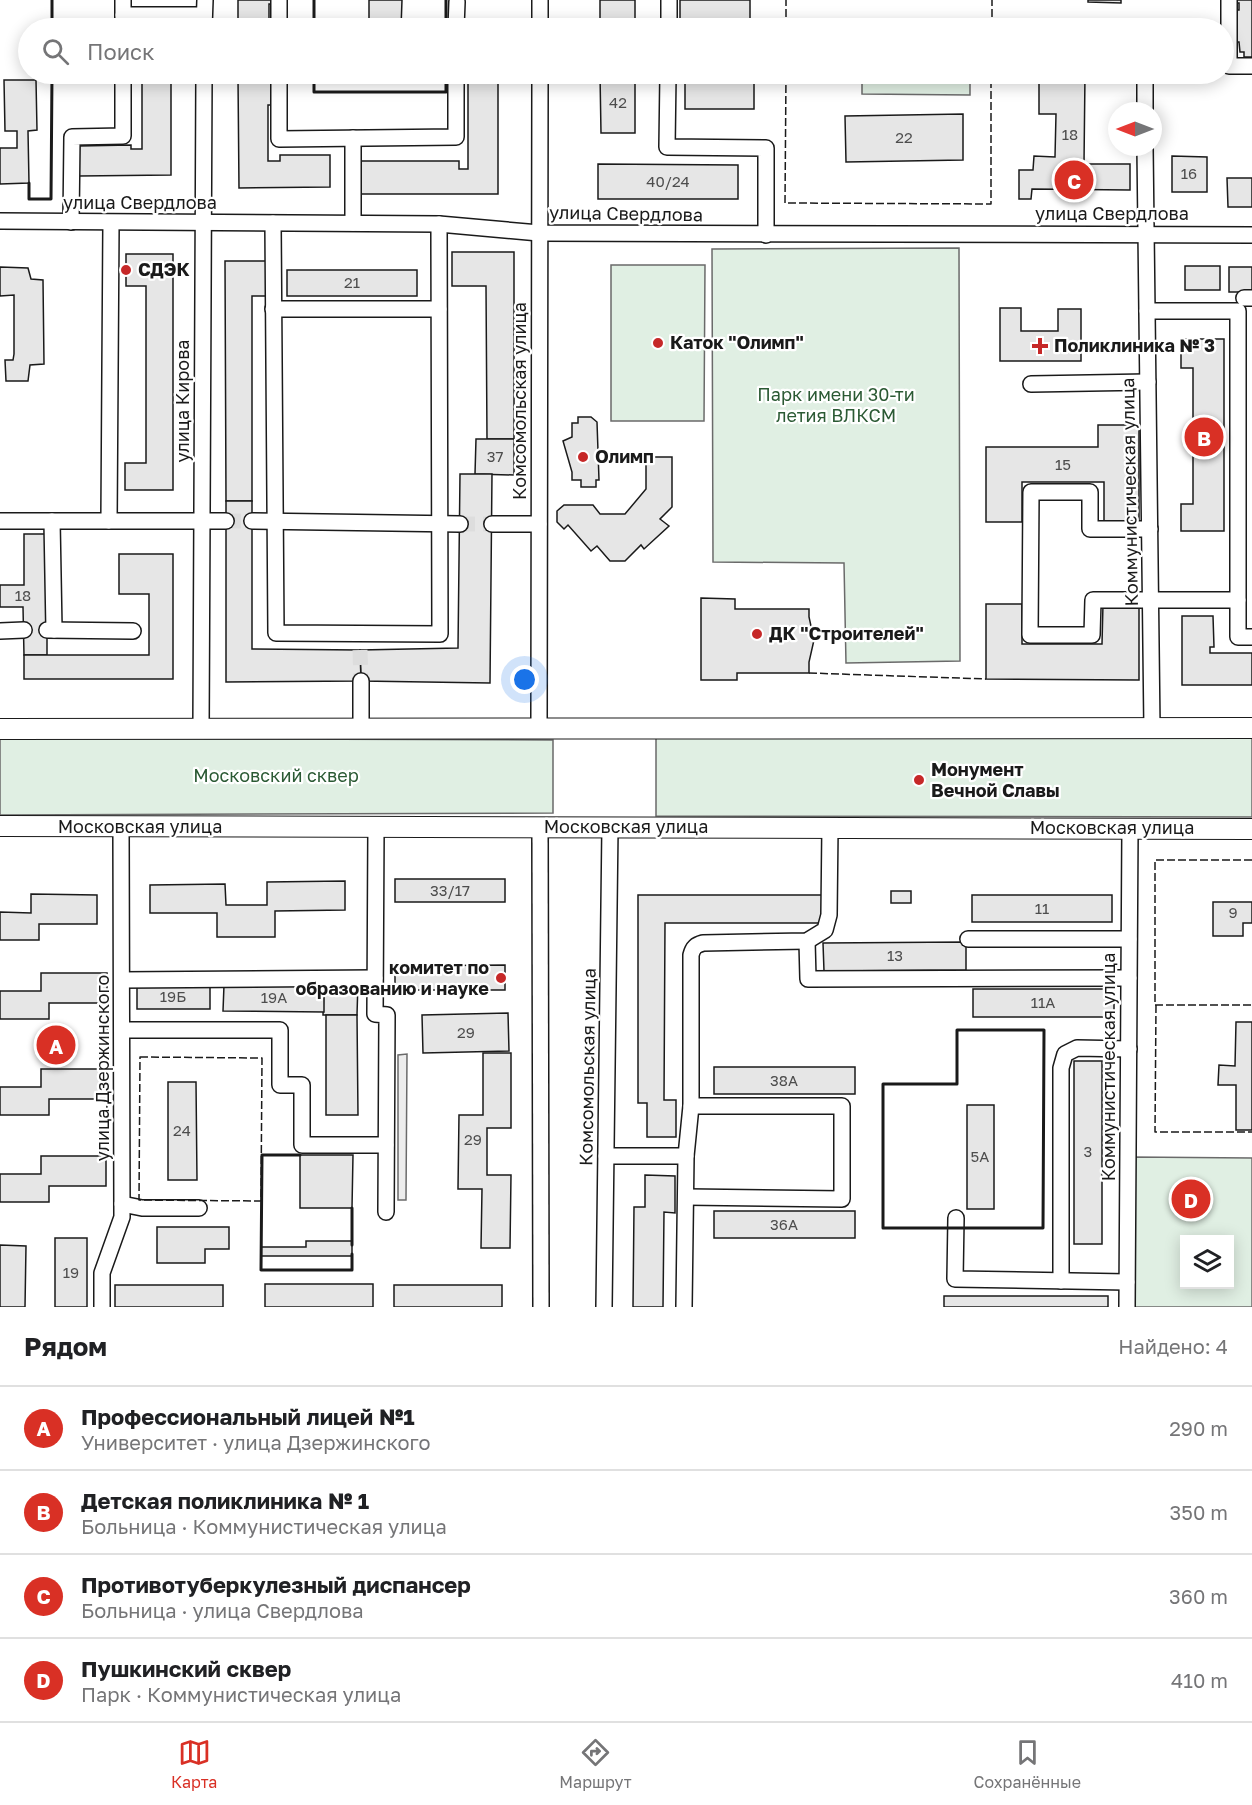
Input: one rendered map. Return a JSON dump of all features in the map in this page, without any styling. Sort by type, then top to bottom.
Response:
[{"type":"main road","points":[[0,729],[1252,728]]},
{"type":"main road","name":"Московская улица","points":[[0,826],[1252,829]]},
{"type":"street","points":[[279,0],[279,18]]},
{"type":"street","points":[[540,0],[540,18]]},
{"type":"street","points":[[669,0],[669,18]]},
{"type":"street","points":[[1229,0],[1229,18]]},
{"type":"street","points":[[456,18],[457,2]]},
{"type":"street","points":[[123,15],[204,15]]},
{"type":"street","points":[[1234,66],[1252,66]]},
{"type":"street","points":[[71,222],[72,137],[123,136],[123,84]]},
{"type":"street","name":"улица Кирова","points":[[201,729],[204,84]]},
{"type":"street","points":[[279,84],[279,139],[456,137],[456,84]]},
{"type":"street","name":"Комсомольская улица","points":[[539,728],[540,84]]},
{"type":"street","points":[[668,84],[667,147],[766,148],[766,235]]},
{"type":"street","points":[[1145,84],[1145,102]]},
{"type":"street","points":[[353,138],[353,223]]},
{"type":"street","name":"Коммунистическая улица","points":[[1145,156],[1152,728]]},
{"type":"street","name":"улица Свердлова","points":[[0,221],[439,224],[539,233],[1252,235]]},
{"type":"street","points":[[109,521],[111,223]]},
{"type":"street","points":[[273,223],[276,633],[360,634],[440,634],[439,224]]},
{"type":"street","points":[[273,309],[439,309]]},
{"type":"street","points":[[1147,311],[1238,311],[1238,638],[1252,638]]},
{"type":"street","points":[[1031,384],[1148,382]]},
{"type":"street","points":[[1150,529],[1090,528],[1090,492],[1031,492],[1030,635],[1092,635],[1093,600],[1238,600]]},
{"type":"street","points":[[0,521],[226,521]]},
{"type":"street","points":[[52,521],[50,630],[133,631]]},
{"type":"street","points":[[252,521],[460,524]]},
{"type":"street","points":[[492,524],[539,524]]},
{"type":"street","points":[[0,631],[24,630]]},
{"type":"street","points":[[360,634],[360,650]]},
{"type":"street","points":[[361,681],[361,729]]},
{"type":"street","points":[[376,826],[375,1014],[387,1015],[386,1212]]},
{"type":"street","name":"улица Дзержинского","points":[[102,1307],[102,1273],[122,1217],[122,827]]},
{"type":"street","points":[[540,827],[541,1307]]},
{"type":"street","name":"Комсомольская улица","points":[[604,1307],[610,827]]},
{"type":"street","points":[[684,1307],[686,1156],[691,1106],[691,955],[696,946],[703,943],[807,941],[825,930],[829,915],[830,827]]},
{"type":"street","name":"Коммунистическая улица","points":[[1127,1307],[1130,828]]},
{"type":"street","points":[[968,939],[1129,939]]},
{"type":"street","points":[[807,941],[808,979],[1129,978]]},
{"type":"street","points":[[122,980],[375,978]]},
{"type":"street","points":[[122,1030],[280,1030],[280,1085],[302,1085],[302,1144],[386,1145]]},
{"type":"street","points":[[1061,1281],[1063,1060],[1065,1054],[1077,1048],[1129,1049]]},
{"type":"street","points":[[687,1197],[842,1199],[842,1106],[691,1106]]},
{"type":"street","points":[[606,1156],[686,1156]]},
{"type":"street","points":[[122,1204],[142,1208],[199,1208]]},
{"type":"street","points":[[956,1218],[955,1279],[1127,1282]]},
{"type":"green space","points":[[862,84],[970,84],[970,95],[862,94]]},
{"type":"green space","name":"Парк имени 30-ти летия ВЛКСМ","points":[[959,248],[960,661],[846,663],[844,563],[713,562],[712,249]]},
{"type":"green space","name":"Каток \"Олимп\"","points":[[611,265],[705,265],[704,421],[611,421]]},
{"type":"green space","points":[[1252,736],[1252,817],[656,816],[656,738]]},
{"type":"green space","name":"Московский сквер","points":[[0,738],[553,740],[553,813],[0,815]]},
{"type":"green space","points":[[1131,1157],[1252,1158],[1252,1307],[1131,1307]]},
{"type":"shaded area","points":[[407,1054],[406,1200],[398,1200],[398,1055]]},
{"type":"building","points":[[238,0],[271,0],[269,18],[238,18]]},
{"type":"building","points":[[369,0],[402,0],[401,18],[369,18]]},
{"type":"building","points":[[600,0],[635,0],[635,18],[600,18]]},
{"type":"building","points":[[680,0],[750,0],[750,18],[680,18]]},
{"type":"building","points":[[1088,0],[1121,0],[1121,3],[1088,2]]},
{"type":"building","points":[[1236,0],[1252,0],[1252,57],[1244,57],[1244,52],[1240,52],[1239,42],[1235,42],[1235,10],[1239,10],[1239,3],[1236,3]]},
{"type":"building","points":[[4,80],[18,80],[18,84],[36,84],[37,130],[28,131],[29,183],[0,184],[0,148],[17,148],[17,131],[5,131]]},
{"type":"building","points":[[142,84],[171,84],[171,175],[79,176],[79,146],[131,145],[131,149],[142,149]]},
{"type":"building","points":[[238,84],[272,84],[272,105],[268,105],[268,161],[280,161],[280,155],[330,155],[330,187],[239,188]]},
{"type":"building","points":[[468,84],[498,84],[498,194],[355,194],[355,161],[459,161],[459,169],[468,169]]},
{"type":"building","points":[[600,84],[635,84],[635,133],[601,133]]},
{"type":"building","points":[[685,84],[754,84],[754,109],[685,109]]},
{"type":"building","points":[[1039,84],[1085,84],[1084,164],[1130,164],[1130,190],[1032,189],[1031,199],[1019,199],[1019,170],[1033,170],[1034,156],[1055,157],[1056,114],[1039,114]]},
{"type":"building","points":[[963,114],[963,160],[846,162],[845,116]]},
{"type":"building","points":[[1172,156],[1207,157],[1207,192],[1172,192]]},
{"type":"building","points":[[598,164],[738,165],[738,199],[598,199]]},
{"type":"building","points":[[1227,178],[1252,178],[1252,207],[1228,207]]},
{"type":"building","points":[[452,252],[514,252],[514,439],[487,439],[486,286],[452,286]]},
{"type":"building","points":[[126,254],[173,254],[173,490],[125,490],[125,463],[146,463],[146,286],[126,286]]},
{"type":"building","points":[[225,261],[269,261],[269,296],[252,296],[252,501],[226,501]]},
{"type":"building","points":[[1185,266],[1220,266],[1220,290],[1185,290]]},
{"type":"building","points":[[0,267],[28,268],[31,279],[43,280],[44,364],[30,365],[28,381],[6,381],[5,360],[13,360],[14,354],[14,295],[0,296]]},
{"type":"building","points":[[1229,267],[1252,267],[1252,292],[1229,292]]},
{"type":"building","points":[[287,270],[417,270],[417,296],[287,296]]},
{"type":"building","name":"Поликлиника № 3","points":[[1000,308],[1021,308],[1021,331],[1058,331],[1058,309],[1081,309],[1081,361],[1000,361]]},
{"type":"building","points":[[1181,339],[1224,339],[1224,531],[1181,531],[1181,504],[1193,504],[1193,368],[1181,368]]},
{"type":"building","name":"Олимп","points":[[578,417],[591,417],[597,422],[599,480],[596,480],[596,487],[581,487],[581,480],[572,480],[563,441],[572,437],[572,423],[578,423]]},
{"type":"building","points":[[1098,425],[1139,425],[1139,523],[1104,523],[1104,482],[1022,482],[1022,522],[986,522],[986,447],[1098,447]]},
{"type":"building","points":[[476,439],[514,439],[514,475],[475,474]]},
{"type":"building","points":[[646,457],[672,457],[672,507],[660,519],[669,526],[644,549],[641,545],[625,561],[610,561],[597,546],[591,551],[568,525],[564,529],[557,522],[557,511],[564,505],[593,505],[600,514],[625,514],[646,489]]},
{"type":"building","points":[[460,474],[492,474],[490,683],[361,681],[360,650],[458,648]]},
{"type":"building","points":[[226,501],[252,501],[252,649],[360,650],[361,681],[226,682]]},
{"type":"building","points":[[24,534],[47,534],[47,655],[24,655],[23,607],[0,607],[0,585],[24,585]]},
{"type":"building","points":[[119,554],[173,554],[173,679],[24,679],[24,655],[149,655],[149,594],[119,594]]},
{"type":"building","name":"ДК \"Строителей\"","points":[[701,598],[735,599],[735,609],[809,609],[814,640],[809,673],[737,673],[737,680],[701,680]]},
{"type":"building","points":[[986,604],[1022,604],[1022,644],[1102,644],[1103,604],[1139,604],[1139,680],[986,679]]},
{"type":"building","points":[[1182,616],[1213,616],[1214,647],[1210,647],[1210,653],[1252,653],[1252,685],[1182,685]]},
{"type":"building","points":[[395,879],[505,879],[505,902],[395,902]]},
{"type":"building","points":[[345,881],[345,910],[275,911],[275,937],[217,937],[217,913],[150,913],[150,885],[225,884],[226,905],[267,905],[267,882]]},
{"type":"building","points":[[891,891],[911,891],[911,903],[891,903]]},
{"type":"building","points":[[31,894],[97,895],[97,924],[39,924],[39,940],[0,940],[0,912],[31,913]]},
{"type":"building","points":[[638,895],[822,895],[822,923],[665,923],[664,1100],[676,1100],[676,1137],[647,1137],[647,1103],[638,1103]]},
{"type":"building","points":[[972,895],[1112,895],[1112,922],[972,922]]},
{"type":"building","points":[[1213,902],[1252,902],[1252,923],[1243,923],[1243,936],[1213,936]]},
{"type":"building","points":[[966,942],[966,970],[824,971],[823,943]]},
{"type":"building","points":[[505,965],[505,990],[395,990],[395,966]]},
{"type":"building","points":[[41,973],[107,973],[107,1003],[49,1003],[49,1019],[0,1019],[0,991],[41,991]]},
{"type":"building","points":[[324,980],[358,981],[357,1015],[323,1015]]},
{"type":"building","points":[[210,985],[210,1009],[137,1009],[137,986]]},
{"type":"building","points":[[224,985],[324,986],[324,1012],[223,1011]]},
{"type":"building","points":[[973,989],[1114,989],[1114,1017],[973,1017]]},
{"type":"building","points":[[508,1013],[509,1051],[423,1053],[422,1015]]},
{"type":"building","points":[[326,1015],[357,1015],[358,1115],[326,1115]]},
{"type":"building","points":[[1236,1022],[1252,1022],[1252,1130],[1236,1130],[1236,1085],[1218,1085],[1219,1065],[1235,1066]]},
{"type":"building","points":[[483,1053],[511,1053],[511,1128],[487,1128],[487,1175],[511,1175],[510,1248],[481,1248],[482,1189],[458,1189],[459,1115],[483,1115]]},
{"type":"building","points":[[1074,1061],[1102,1061],[1102,1244],[1074,1244]]},
{"type":"building","points":[[714,1067],[855,1067],[855,1094],[714,1094]]},
{"type":"building","points":[[41,1069],[107,1069],[107,1099],[49,1099],[49,1115],[0,1115],[0,1087],[41,1087]]},
{"type":"building","points":[[168,1082],[196,1082],[197,1180],[168,1180]]},
{"type":"building","points":[[967,1105],[994,1105],[994,1209],[967,1209]]},
{"type":"building","points":[[300,1155],[353,1155],[352,1208],[300,1208]]},
{"type":"building","points":[[41,1156],[106,1156],[106,1186],[49,1186],[49,1202],[0,1202],[0,1174],[41,1174]]},
{"type":"building","points":[[645,1175],[675,1176],[675,1213],[664,1212],[663,1307],[633,1307],[634,1207],[645,1207]]},
{"type":"building","points":[[714,1211],[855,1211],[855,1238],[714,1238]]},
{"type":"building","points":[[157,1227],[229,1227],[229,1249],[205,1249],[205,1263],[157,1263]]},
{"type":"building","points":[[55,1238],[87,1238],[87,1307],[55,1307]]},
{"type":"building","points":[[306,1241],[352,1241],[352,1256],[261,1256],[261,1247],[306,1247]]},
{"type":"building","points":[[0,1245],[26,1246],[25,1307],[0,1307]]},
{"type":"building","points":[[265,1284],[373,1284],[373,1307],[265,1307]]},
{"type":"building","points":[[115,1285],[223,1285],[223,1307],[115,1307]]},
{"type":"building","points":[[394,1285],[502,1285],[502,1307],[394,1307]]},
{"type":"building","points":[[944,1296],[1108,1296],[1108,1307],[944,1307]]},
{"type":"tunnel","points":[[226,521],[252,521]]},
{"type":"tunnel","points":[[460,524],[492,524]]},
{"type":"tunnel","points":[[360,650],[361,681]]},
{"type":"fence","points":[[786,0],[786,18]]},
{"type":"fence","points":[[992,0],[992,18]]},
{"type":"fence","points":[[786,84],[785,203],[991,204],[991,84]]},
{"type":"fence","points":[[809,673],[986,679]]},
{"type":"fence","points":[[1252,860],[1155,860],[1155,1005],[1252,1005]]},
{"type":"fence","points":[[107,1003],[107,1069]]},
{"type":"fence","points":[[1156,1005],[1155,1132],[1252,1132]]},
{"type":"fence","points":[[140,1057],[262,1058],[261,1201],[139,1200],[140,1057]]},
{"type":"fence","points":[[106,1156],[107,1099]]},
{"type":"wall","points":[[52,0],[52,18]]},
{"type":"wall","points":[[314,0],[314,18]]},
{"type":"wall","points":[[446,0],[446,18]]},
{"type":"wall","points":[[29,183],[29,199],[51,199],[52,84]]},
{"type":"wall","points":[[314,84],[314,92],[446,92],[446,84]]},
{"type":"wall","points":[[957,1030],[1044,1030],[1043,1228],[883,1228],[883,1084],[957,1084],[957,1030]]},
{"type":"wall","points":[[300,1155],[262,1155],[261,1270],[352,1270],[352,1254]]},
{"type":"wall","points":[[352,1208],[352,1245]]},
{"type":"place","name":"Противотуберкулезный диспансер","points":[[1074,180]]},
{"type":"place","name":"СДЭК","points":[[126,270]]},
{"type":"place","name":"Каток \"Олимп\"","points":[[658,343]]},
{"type":"place","name":"Поликлиника № 3","points":[[1040,346]]},
{"type":"place","name":"Детская поликлиника № 1","points":[[1204,437]]},
{"type":"place","name":"Олимп","points":[[583,457]]},
{"type":"place","name":"ДК \"Строителей\"","points":[[757,634]]},
{"type":"place","name":"Монумент Вечной Славы","points":[[919,780]]},
{"type":"place","name":"комитет по образованию и науке","points":[[501,978]]},
{"type":"place","name":"Профессиональный лицей №1","points":[[56,1045]]},
{"type":"place","name":"Пушкинский сквер","points":[[1191,1199]]}]
